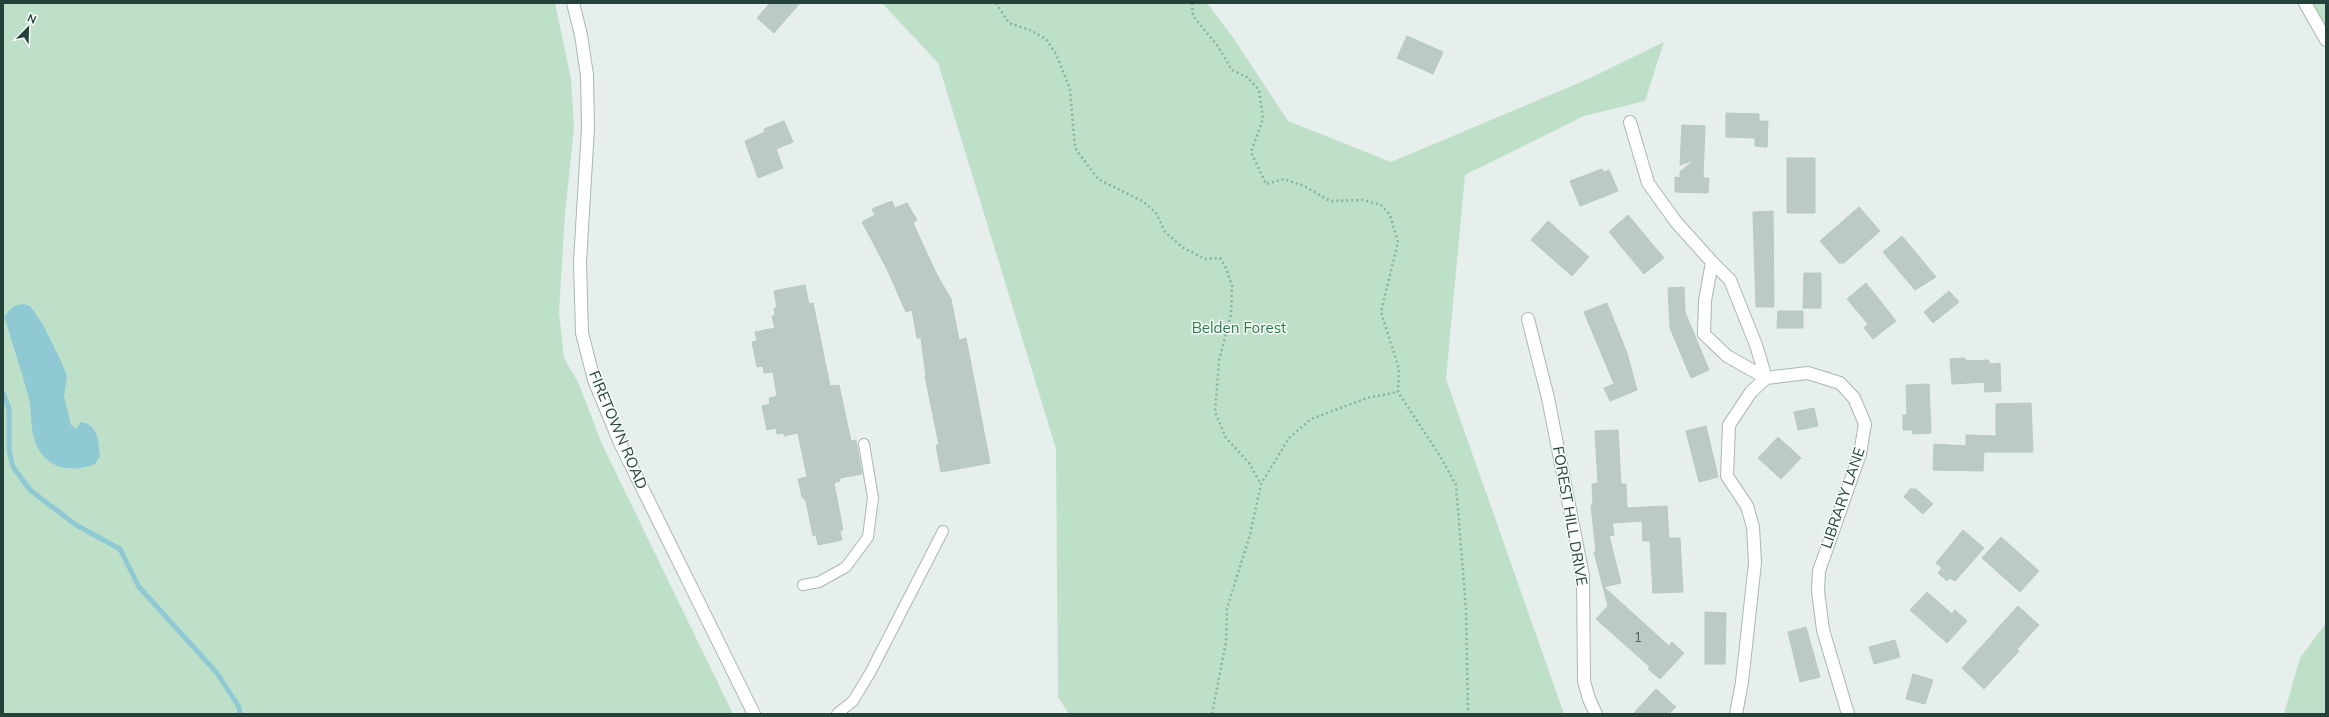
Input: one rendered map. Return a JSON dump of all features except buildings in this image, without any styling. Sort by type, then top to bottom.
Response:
[{"type":"street","name":"FIRETOWN ROAD","points":[[573,3],[581,35],[587,75],[588,128],[580,262],[582,333],[594,380],[620,444],[754,714]]},
{"type":"street","points":[[2305,3],[2326,40]]},
{"type":"street","points":[[1630,122],[1648,183],[1676,222],[1730,280],[1756,345],[1766,378]]},
{"type":"street","points":[[1712,262],[1705,301],[1704,334],[1728,356],[1766,378]]},
{"type":"street","name":"FOREST HILL DRIVE","points":[[1528,319],[1548,398],[1584,576],[1584,681],[1589,699],[1596,714]]},
{"type":"street","name":"LIBRARY LANE","points":[[1766,378],[1808,373],[1840,383],[1854,398],[1865,424],[1860,454],[1819,571],[1818,591],[1823,630],[1848,714]]},
{"type":"street","points":[[1736,714],[1742,682],[1755,563],[1753,527],[1747,506],[1727,476],[1729,425],[1751,392],[1766,378]]},
{"type":"lane","points":[[804,585],[819,582],[846,567],[868,537],[873,498],[864,444]]},
{"type":"lane","points":[[837,714],[852,701],[870,673],[943,531]]},
{"type":"path","points":[[996,3],[1009,23],[1030,30],[1046,39],[1056,54],[1070,89],[1075,148],[1098,179],[1144,202],[1156,213],[1165,232],[1182,247],[1205,259],[1220,258],[1226,268],[1232,286],[1231,314],[1219,361],[1215,412],[1226,438],[1249,463],[1261,484]]},
{"type":"path","points":[[1192,3],[1193,16],[1217,45],[1232,70],[1247,77],[1259,90],[1263,119],[1252,152],[1266,184],[1284,179],[1304,186],[1330,201],[1363,200],[1381,205],[1390,215],[1398,242],[1381,312],[1398,369],[1398,392],[1440,456],[1456,485],[1466,609],[1468,714]]},
{"type":"path","points":[[1212,714],[1226,642],[1227,608],[1250,535],[1261,484],[1289,438],[1311,418],[1367,398],[1398,392]]},
{"type":"green space","points":[[3,3],[555,3],[571,79],[574,127],[565,214],[559,312],[564,358],[579,384],[601,442],[733,714],[3,714]]},
{"type":"green space","name":"Belden Forest","points":[[882,3],[1207,3],[1232,36],[1288,121],[1391,162],[1586,80],[1664,42],[1645,101],[1584,116],[1465,175],[1446,379],[1564,714],[1069,714],[1058,697],[1056,449],[938,63]]},
{"type":"green space","points":[[2308,3],[2326,3],[2326,38]]},
{"type":"green space","points":[[2326,623],[2326,714],[2284,714],[2300,658]]},
{"type":"water","points":[[24,304],[30,306],[42,323],[67,376],[64,396],[71,425],[76,429],[81,422],[87,424],[91,426],[96,434],[100,456],[95,464],[75,468],[58,466],[50,462],[38,448],[33,433],[28,395],[4,316],[14,306]]},
{"type":"waterway","points":[[3,393],[9,409],[9,451],[13,467],[30,490],[76,525],[120,549],[139,587],[217,673],[239,707],[240,714]]}]
